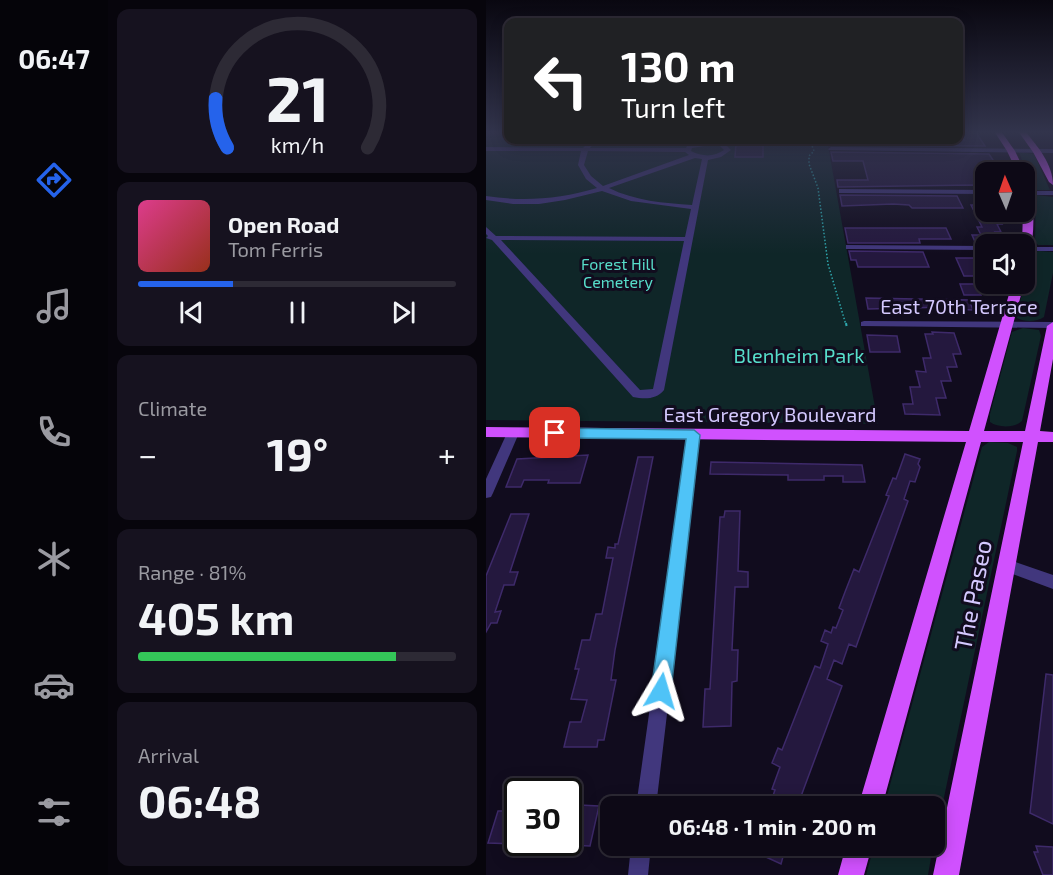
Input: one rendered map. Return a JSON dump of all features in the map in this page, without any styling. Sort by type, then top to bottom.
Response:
[{"type":"main road","name":"The Paseo","points":[[873,796],[1015,294]]},
{"type":"main road","name":"The Paseo","points":[[946,875],[1053,326]]},
{"type":"main road","name":"East Gregory Boulevard","points":[[486,432],[1053,437]]},
{"type":"main road","points":[[851,875],[856,856]]},
{"type":"street","points":[[585,172],[602,187],[635,200],[696,207]]},
{"type":"street","points":[[486,198],[515,203],[538,203],[567,198],[641,172]]},
{"type":"street","points":[[486,229],[491,238],[637,394],[648,396],[658,390],[702,172]]},
{"type":"street","points":[[842,191],[975,192]]},
{"type":"street","points":[[1035,193],[1053,193]]},
{"type":"street","points":[[491,238],[688,239]]},
{"type":"street","points":[[849,247],[975,248]]},
{"type":"street","points":[[1035,251],[1053,249]]},
{"type":"street","name":"East 70th Terrace","points":[[864,324],[1053,326]]},
{"type":"street","points":[[486,493],[513,433]]},
{"type":"street","points":[[647,796],[694,435]]},
{"type":"street","points":[[1007,565],[1053,582]]},
{"type":"street","points":[[638,875],[640,856]]},
{"type":"path","points":[[812,172],[818,188],[828,264],[847,328]]},
{"type":"green space","name":"Forest Hill Cemetery","points":[[486,172],[833,172],[878,424],[486,420]]},
{"type":"green space","points":[[1035,172],[1042,172],[1050,190],[1035,190]]},
{"type":"green space","points":[[1036,195],[1053,197],[1053,245],[1038,245],[1035,242]]},
{"type":"green space","points":[[1035,252],[1053,252],[1053,273],[1044,317],[1034,321],[1023,320],[1017,318],[1022,294],[1035,294]]},
{"type":"green space","points":[[1023,328],[1039,330],[1041,336],[1022,421],[1011,426],[997,425],[990,422],[990,414],[1012,332]]},
{"type":"green space","points":[[989,442],[1008,443],[1017,447],[1017,451],[944,796],[887,796],[982,447]]},
{"type":"green space","points":[[871,856],[931,856],[928,875],[866,875]]},
{"type":"building","points":[[866,172],[975,172],[975,188],[974,185],[838,187],[837,180],[868,180]]},
{"type":"building","points":[[840,195],[957,196],[963,208],[912,208],[909,205],[893,204],[842,206]]},
{"type":"building","points":[[980,222],[1001,222],[1002,224],[997,224],[1001,232],[995,232],[996,234],[980,234],[977,227],[982,227]]},
{"type":"building","points":[[845,228],[946,228],[951,239],[919,239],[920,243],[848,243]]},
{"type":"building","points":[[849,251],[923,252],[929,267],[858,267],[856,260],[851,260]]},
{"type":"building","points":[[956,258],[975,258],[975,276],[964,276]]},
{"type":"building","points":[[960,284],[975,284],[975,294],[981,295],[964,295]]},
{"type":"building","points":[[866,298],[969,300],[973,310],[950,309],[947,302],[947,307],[868,309]]},
{"type":"building","points":[[932,332],[954,333],[961,354],[953,354],[957,367],[947,367],[951,381],[941,381],[946,398],[936,398],[940,415],[905,414],[903,404],[913,404],[910,387],[920,387],[916,371],[926,372],[923,358],[931,358],[925,334],[933,334]]},
{"type":"building","points":[[867,335],[897,336],[900,352],[870,352]]},
{"type":"building","points":[[905,454],[920,459],[915,482],[910,481],[904,499],[908,501],[856,647],[849,644],[842,664],[834,660],[827,679],[842,686],[801,796],[773,796],[775,790],[772,789],[780,767],[772,763],[778,748],[782,750],[815,666],[820,668],[828,644],[821,641],[825,630],[831,633],[833,627],[836,628],[843,610],[839,608],[854,569],[859,572],[889,496],[886,495],[893,478],[896,479]]},
{"type":"building","points":[[588,455],[580,483],[524,480],[521,487],[506,487],[517,459]]},
{"type":"building","points":[[638,457],[653,457],[615,650],[611,680],[616,680],[604,740],[598,740],[597,747],[564,747],[570,722],[581,722],[587,700],[571,699],[579,669],[575,669],[582,640],[590,640],[596,614],[602,614],[613,558],[606,558],[608,547],[615,548],[615,544],[618,544]]},
{"type":"building","points":[[711,462],[862,465],[865,482],[843,482],[843,476],[824,476],[824,480],[788,480],[788,475],[710,474]]},
{"type":"building","points":[[725,511],[740,511],[738,571],[748,572],[748,587],[735,587],[732,650],[738,650],[737,681],[732,682],[731,726],[703,727],[705,689],[710,689],[720,517],[724,517]]},
{"type":"building","points":[[511,514],[529,514],[510,572],[518,572],[514,585],[504,585],[495,612],[501,611],[497,623],[491,623],[486,632],[486,576]]},
{"type":"building","points":[[1046,674],[1053,675],[1053,824],[1030,813]]},
{"type":"building","points":[[582,805],[599,806],[590,846],[582,846]]},
{"type":"building","points":[[498,811],[504,811],[504,844],[488,843]]},
{"type":"building","points":[[1036,846],[1053,847],[1053,875],[1043,875],[1034,852],[1038,852]]},
{"type":"building","points":[[766,856],[783,856],[781,864]]},
{"type":"route","points":[[555,433],[694,435],[661,691]]},
{"type":"park label","name":"Blenheim Park","points":[[799,355]]}]
